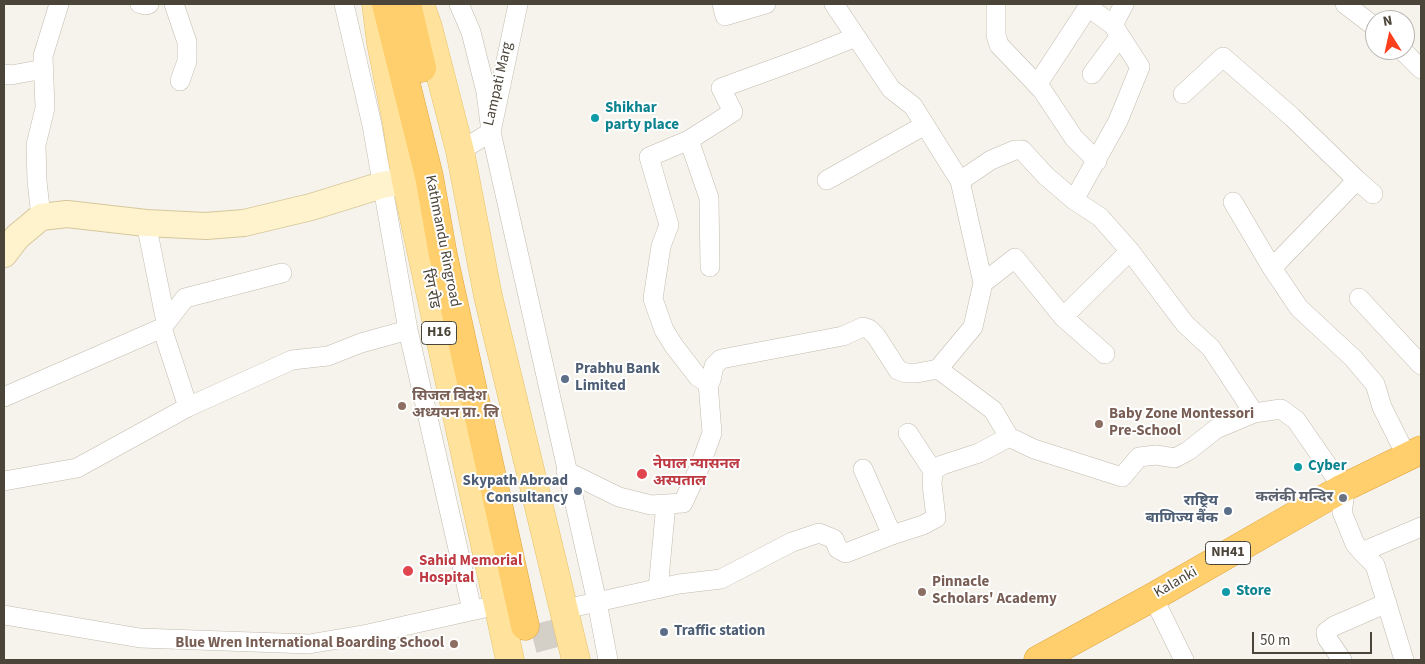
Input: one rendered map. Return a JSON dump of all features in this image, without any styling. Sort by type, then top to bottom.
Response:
[{"type":"highway","name":"Kathmandu Ringroad","points":[[386,4],[429,176],[443,255],[544,619]]},
{"type":"highway","name":"Kathmandu Ringroad","points":[[419,4],[451,199],[492,402],[544,619]]},
{"type":"highway","name":"Kalanki","points":[[1038,660],[1343,488],[1414,454]]},
{"type":"main road","name":"रिंग रोड","points":[[376,4],[381,43],[396,118],[394,183],[485,608],[510,660]]},
{"type":"main road","points":[[419,4],[428,27],[460,151],[488,296],[544,619],[576,660]]},
{"type":"street","points":[[41,217],[36,145],[45,108],[44,56],[59,4]]},
{"type":"street","points":[[140,4],[149,4]]},
{"type":"street","points":[[174,4],[187,42],[187,61],[180,81]]},
{"type":"street","points":[[4,615],[140,638],[309,644],[368,634],[485,608],[408,330],[394,183],[372,125],[344,4]]},
{"type":"street","points":[[459,4],[470,32],[486,92],[490,132],[597,602],[608,660]]},
{"type":"street","name":"Lampati Marg","points":[[460,151],[490,132],[518,4]]},
{"type":"street","points":[[722,4],[725,16],[766,4]]},
{"type":"street","points":[[566,471],[619,498],[651,505],[682,503],[700,466],[712,434],[708,383],[711,380],[714,366],[721,359],[843,336],[863,327],[869,329],[876,336],[898,370],[906,373],[938,369],[974,327],[982,283],[960,181],[913,106],[891,89],[834,4]]},
{"type":"street","points":[[996,4],[996,35],[999,45],[1037,85],[1074,138],[1096,161]]},
{"type":"street","points":[[1092,74],[1117,31],[1124,4]]},
{"type":"street","points":[[1345,4],[1365,19]]},
{"type":"street","points":[[1037,85],[1088,7],[1117,31],[1140,67],[1118,120],[1074,200]]},
{"type":"street","points":[[708,383],[698,377],[674,346],[664,330],[653,299],[661,246],[669,225],[649,157],[689,140],[733,112],[721,88],[856,37]]},
{"type":"street","points":[[1183,94],[1223,57],[1292,117],[1373,194]]},
{"type":"street","points":[[1412,60],[1421,69]]},
{"type":"street","points":[[4,74],[11,75],[44,69]]},
{"type":"street","points":[[828,180],[925,125]]},
{"type":"street","points":[[689,140],[709,198],[710,266]]},
{"type":"street","points":[[960,181],[991,160],[1015,150],[1022,150],[1046,176],[1074,200],[1100,217],[1130,251],[1185,324],[1211,348],[1254,413]]},
{"type":"street","points":[[1272,268],[1357,180]]},
{"type":"street","points":[[4,254],[17,237],[41,217],[66,214],[146,223],[206,226],[244,223],[312,207],[394,183]]},
{"type":"street","points":[[1233,202],[1272,268],[1299,308],[1354,358],[1375,384],[1382,407],[1414,454]]},
{"type":"street","points":[[146,223],[164,325],[188,407]]},
{"type":"street","points":[[1063,317],[1130,251]]},
{"type":"street","points":[[982,283],[1015,258],[1063,317],[1105,354]]},
{"type":"street","points":[[4,397],[164,325],[185,298],[282,273]]},
{"type":"street","points":[[1359,298],[1421,365]]},
{"type":"street","points":[[4,480],[77,468],[188,407],[292,360],[328,356],[360,343],[408,330]]},
{"type":"street","points":[[938,369],[993,410],[1008,437],[1034,449],[1122,477],[1139,456],[1156,455],[1174,458],[1188,451],[1216,429],[1254,413],[1281,409],[1296,420],[1343,488],[1342,512],[1355,544],[1375,565],[1404,660]]},
{"type":"street","points":[[544,619],[597,602],[679,584],[721,579],[792,542],[819,533],[834,539],[838,549],[846,553],[923,525],[936,518],[932,484],[933,471],[908,432]]},
{"type":"street","points":[[933,471],[942,465],[979,453],[1008,437]]},
{"type":"street","points":[[863,469],[892,535]]},
{"type":"street","points":[[658,589],[666,504]]},
{"type":"street","points":[[1362,552],[1421,527]]},
{"type":"street","points":[[1153,596],[1184,660]]},
{"type":"street","points":[[1342,660],[1327,638],[1326,632],[1334,626],[1387,603]]},
{"type":"tunnel","points":[[543,622],[553,660]]},
{"type":"place","name":"Shikhar party place","points":[[595,118]]},
{"type":"place","name":"Prabhu Bank Limited","points":[[565,379]]},
{"type":"place","name":"सिजल विदेश अध्ययन प्रा. लि","points":[[402,406]]},
{"type":"place","name":"Baby Zone Montessori Pre-School","points":[[1099,424]]},
{"type":"place","name":"Cyber","points":[[1298,467]]},
{"type":"place","name":"नेपाल न्यासनल अस्पताल","points":[[642,474]]},
{"type":"place","name":"Skypath Abroad Consultancy","points":[[578,491]]},
{"type":"place","name":"कलंकी मन्दिर","points":[[1343,498]]},
{"type":"place","name":"राष्ट्रिय बाणिज्य बैंक","points":[[1228,511]]},
{"type":"place","name":"Sahid Memorial Hospital","points":[[408,571]]},
{"type":"place","name":"Pinnacle Scholars' Academy","points":[[922,592]]},
{"type":"place","name":"Store","points":[[1226,592]]},
{"type":"place","name":"Traffic station","points":[[664,632]]},
{"type":"place","name":"Blue Wren International Boarding School","points":[[454,644]]}]
